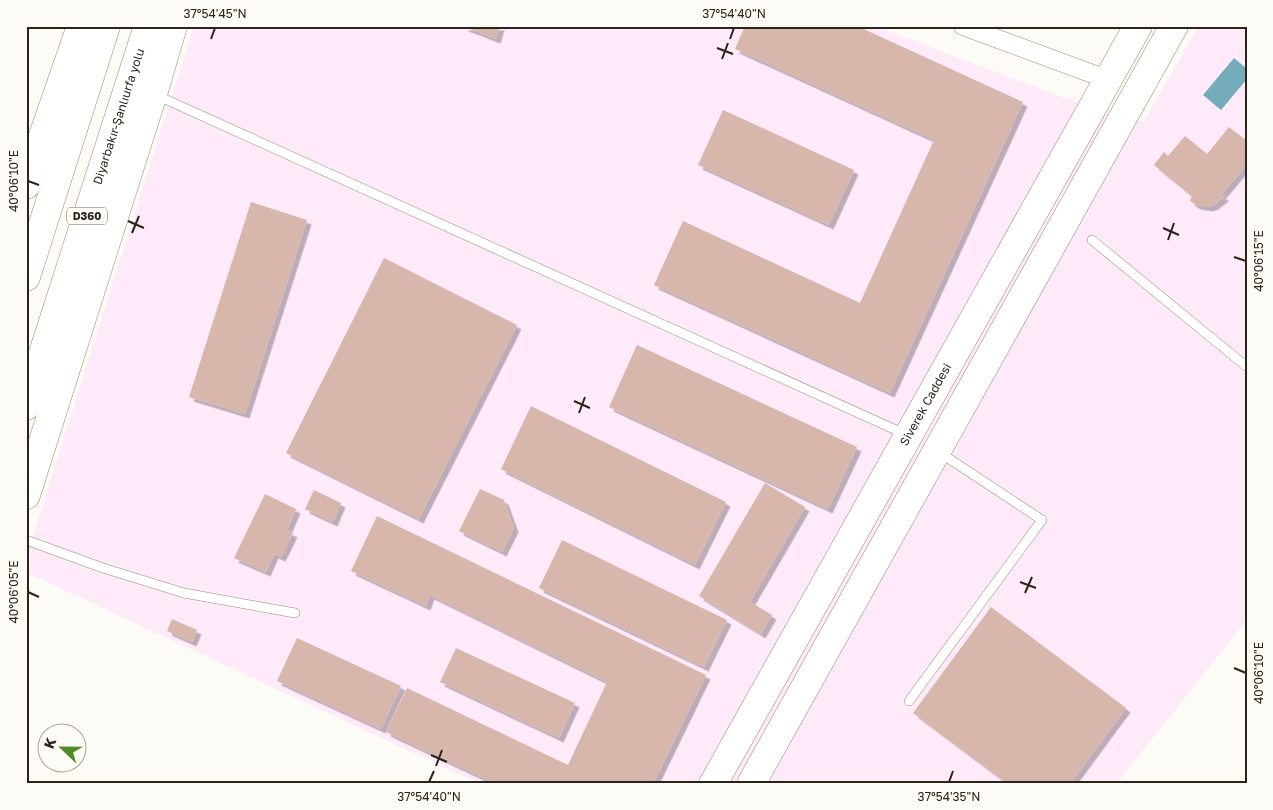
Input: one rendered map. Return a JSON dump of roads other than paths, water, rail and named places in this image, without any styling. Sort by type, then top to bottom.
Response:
[{"type":"main road","points":[[26,185],[80,26]]},
{"type":"main road","name":"D360","points":[[26,277],[106,26]]},
{"type":"main road","name":"Diyarbakır-Şanlıurfa yolu","points":[[26,406],[148,26]]},
{"type":"main road","points":[[26,495],[153,94],[172,26]]},
{"type":"main road","name":"Siverek Caddesi","points":[[713,784],[1138,26]]},
{"type":"main road","points":[[751,784],[1174,26]]},
{"type":"street","points":[[964,26],[1108,80]]},
{"type":"lane","points":[[153,94],[908,436]]},
{"type":"lane","points":[[1092,240],[1247,367]]},
{"type":"lane","points":[[909,701],[1042,520],[937,450]]},
{"type":"lane","points":[[26,540],[103,568],[184,593],[295,614]]},
{"type":"water","points":[[1234,58],[1247,69],[1247,79],[1221,110],[1203,95]]}]
